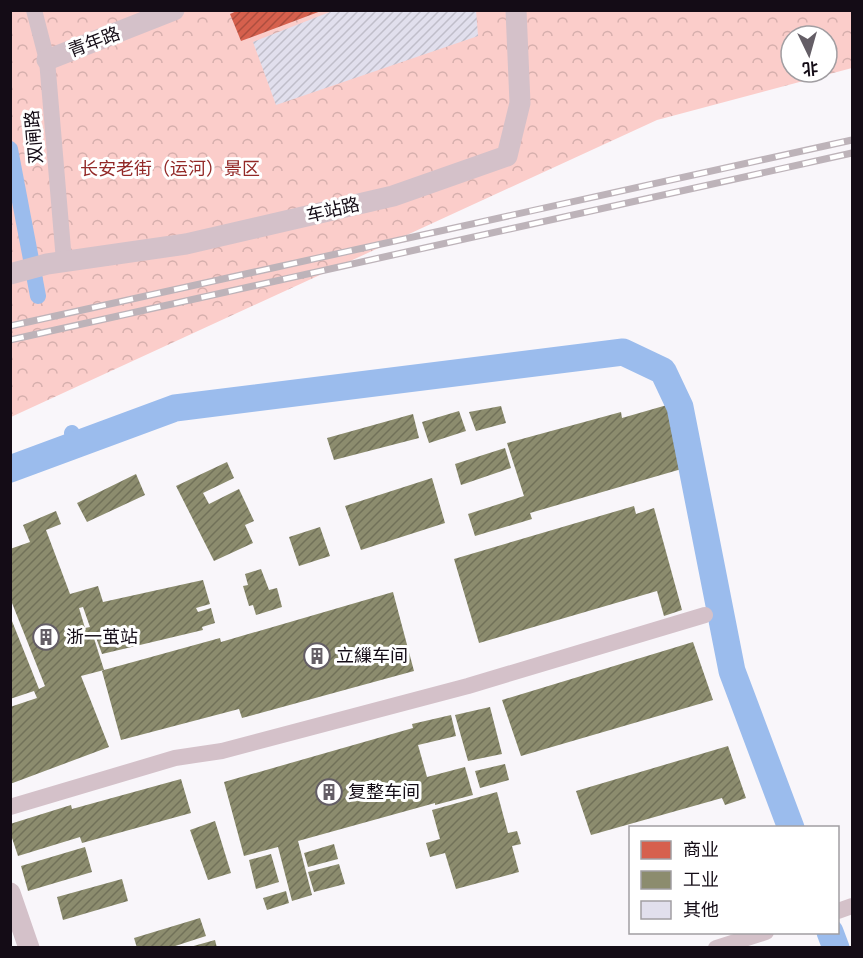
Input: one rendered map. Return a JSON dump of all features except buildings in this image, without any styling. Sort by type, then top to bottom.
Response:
[{"type":"street","name":"双闸路","points":[[34,10],[47,60],[55,262]]},
{"type":"street","name":"青年路","points":[[47,60],[174,10]]},
{"type":"street","name":"车站路","points":[[10,274],[55,262],[186,244],[350,206],[393,195],[507,156],[520,103],[516,10]]},
{"type":"street","points":[[10,807],[175,759],[222,751],[468,686],[705,615]]},
{"type":"street","points":[[10,892],[29,948]]},
{"type":"street","points":[[716,948],[763,934]]},
{"type":"green space","name":"长安老街（运河）景区","points":[[10,11],[852,11],[852,68],[839,71],[839,24],[779,24],[779,84],[792,84],[657,120],[11,417]]},
{"type":"waterway","points":[[10,149],[38,296]]},
{"type":"waterway","points":[[10,469],[175,408],[623,352],[663,371],[680,407],[732,671],[790,826]]},
{"type":"waterway","points":[[72,433],[75,445]]},
{"type":"waterway","points":[[831,934],[836,948]]},
{"type":"railway","points":[[10,326],[852,140]]},
{"type":"railway","points":[[10,340],[852,153]]},
{"type":"place","name":"浙一茧站","points":[[46,637]]},
{"type":"place","name":"立繅车间","points":[[317,656]]},
{"type":"place","name":"复整车间","points":[[329,792]]}]
